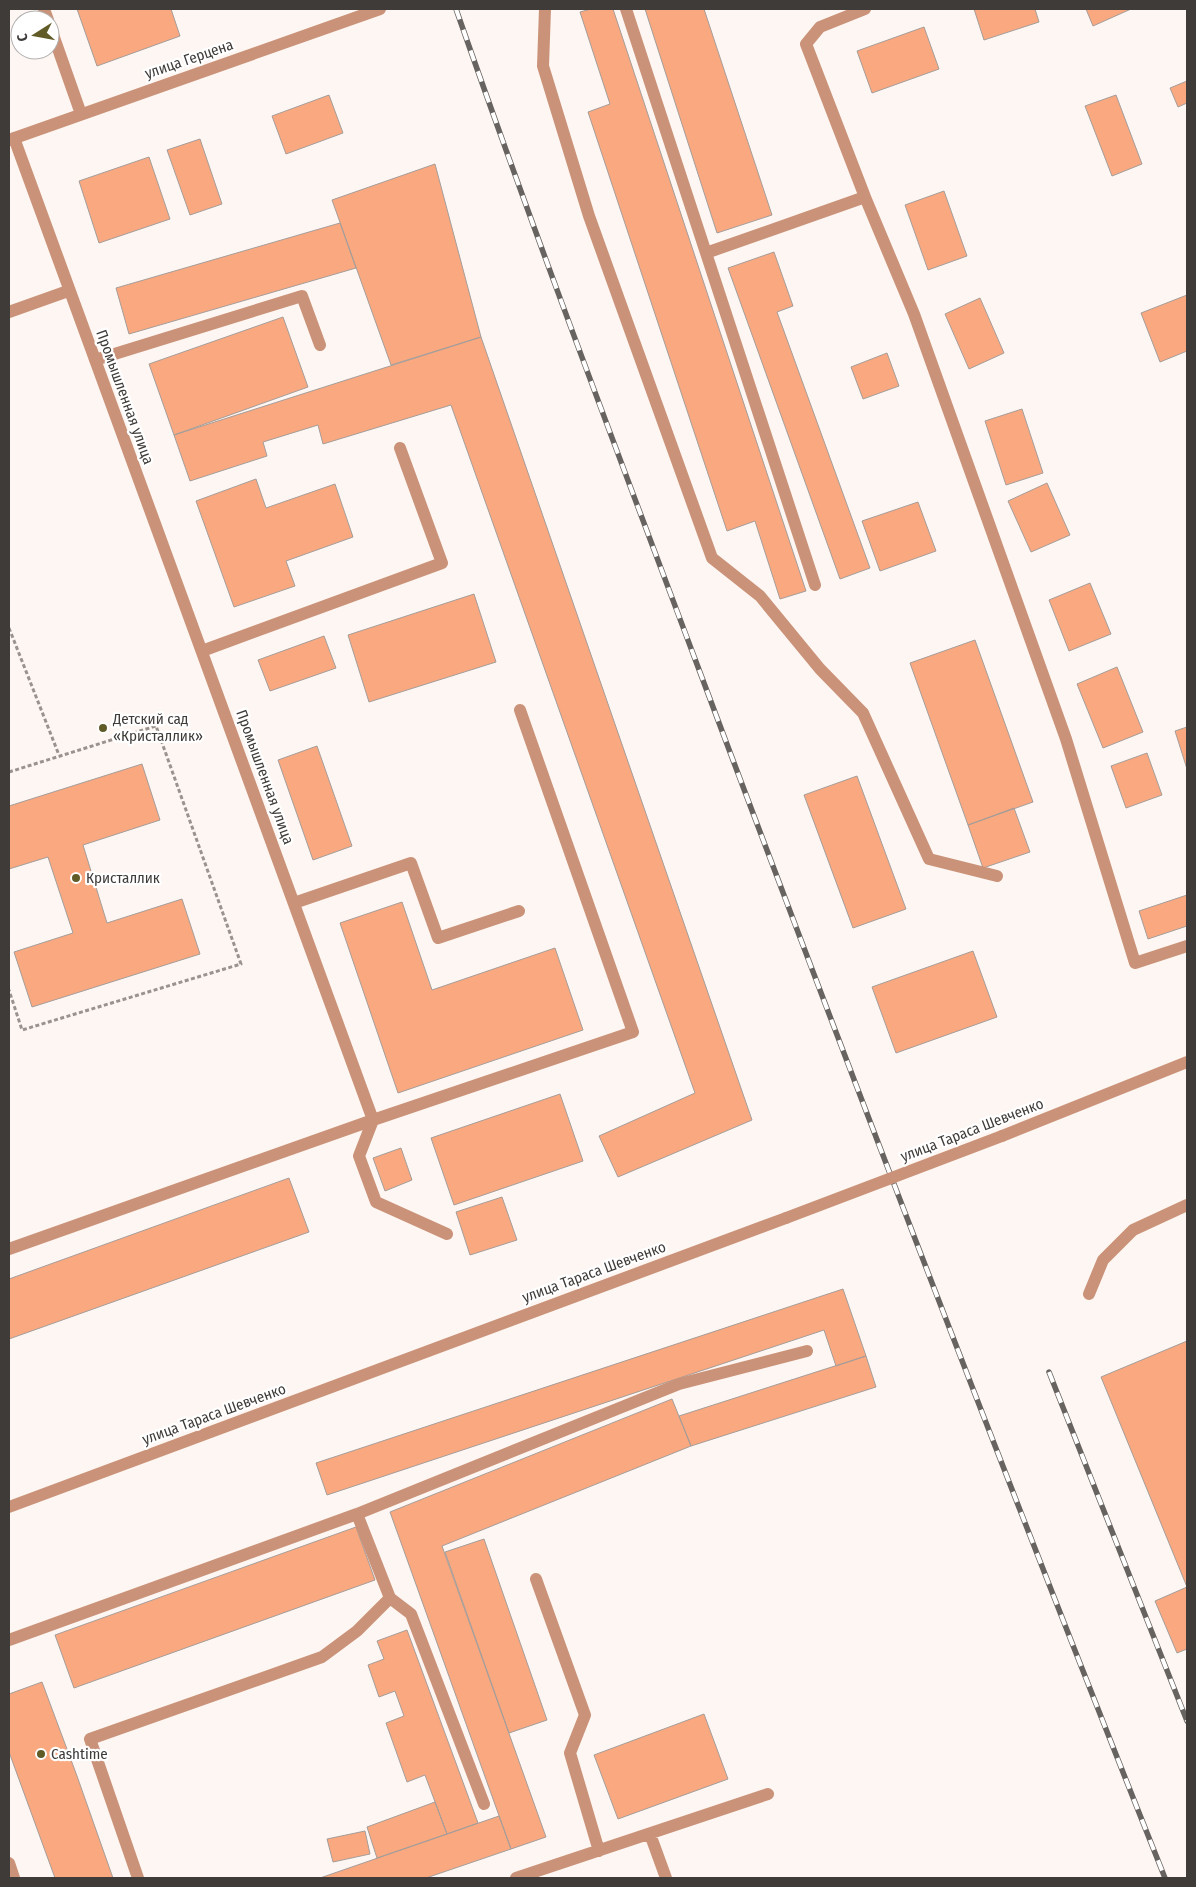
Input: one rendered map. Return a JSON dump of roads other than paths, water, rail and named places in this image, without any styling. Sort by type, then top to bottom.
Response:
[{"type":"street","name":"улица Герцена","points":[[11,139],[380,9]]},
{"type":"street","points":[[545,9],[543,66],[583,197],[712,558],[760,596],[820,669],[863,713],[929,859],[997,876]]},
{"type":"street","points":[[626,9],[816,584]]},
{"type":"street","points":[[865,9],[820,27],[806,44],[865,198],[914,314],[1066,739],[1135,963],[1187,946]]},
{"type":"street","points":[[60,54],[81,114]]},
{"type":"street","name":"Промышленная улица","points":[[11,139],[95,360],[373,1120]]},
{"type":"street","points":[[706,253],[865,198]]},
{"type":"street","points":[[9,312],[68,291]]},
{"type":"street","points":[[95,360],[302,296],[320,345]]},
{"type":"street","points":[[202,651],[442,563],[400,448]]},
{"type":"street","points":[[9,1249],[373,1120],[634,1032],[520,710]]},
{"type":"street","points":[[294,903],[411,863],[438,938],[519,911]]},
{"type":"street","name":"улица Тараса Шевченко","points":[[9,1507],[786,1218],[1002,1136],[1187,1062]]},
{"type":"street","points":[[373,1120],[359,1156],[376,1202],[447,1234]]},
{"type":"street","points":[[1089,1294],[1103,1260],[1133,1230],[1187,1205]]},
{"type":"street","points":[[9,1640],[357,1514],[679,1384],[807,1351]]},
{"type":"street","points":[[357,1514],[390,1598],[411,1614],[484,1804]]},
{"type":"street","points":[[536,1579],[585,1715],[570,1753],[599,1851]]},
{"type":"street","points":[[138,1878],[90,1739],[322,1657],[357,1631],[390,1598]]},
{"type":"street","points":[[516,1878],[768,1794]]},
{"type":"street","points":[[650,1834],[666,1878]]},
{"type":"street","points":[[9,1863],[14,1878]]},
{"type":"railway","points":[[456,9],[574,335],[810,965],[986,1422],[1165,1878]]},
{"type":"railway","points":[[1049,1372],[1187,1721]]},
{"type":"place","name":"Детский сад «Кристаллик»","points":[[103,728]]},
{"type":"place","name":"Кристаллик","points":[[76,878]]},
{"type":"place","name":"Cashtime","points":[[41,1754]]}]
